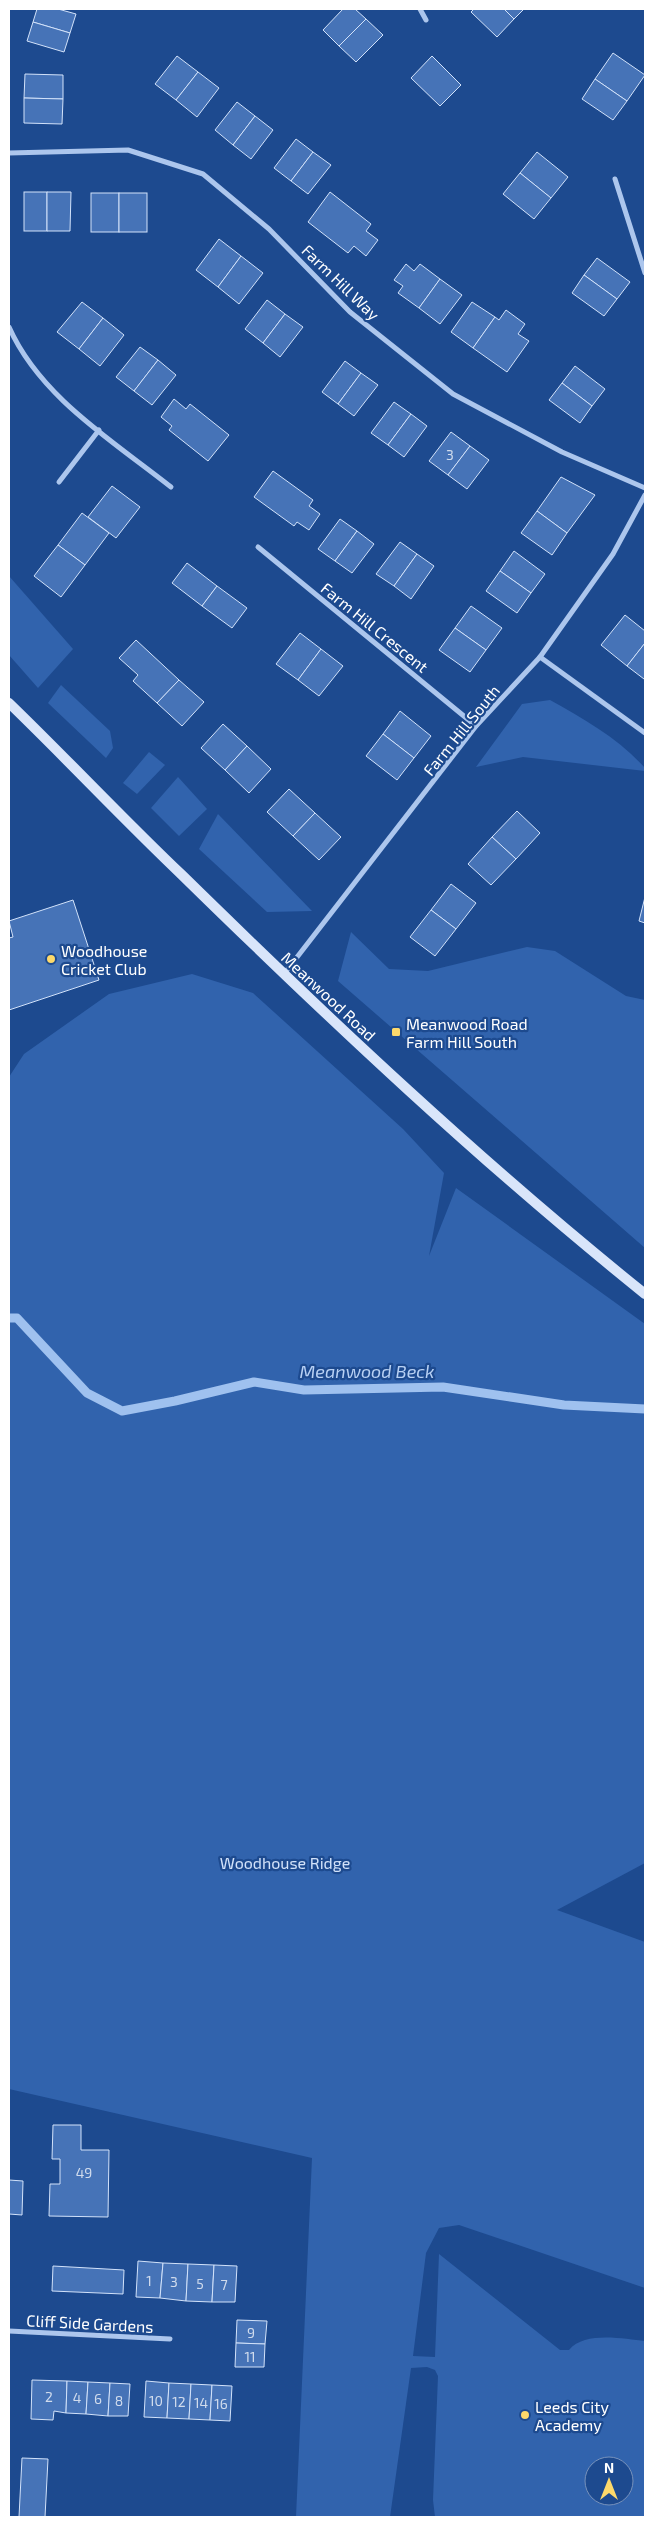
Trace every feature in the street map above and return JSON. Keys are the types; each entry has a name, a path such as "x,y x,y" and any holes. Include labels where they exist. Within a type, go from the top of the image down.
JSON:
{"street":[{"path":"420,9 426,20"},
{"name":"Farm Hill Way","path":"9,153 128,150 202,174 269,229 350,312 453,394 562,452 645,488"},
{"path":"616,179 645,273"},
{"path":"9,327 18,348 59,398 171,487"},
{"path":"59,482 99,430"},
{"name":"Farm Hill South","path":"284,974 476,726 540,657 613,554 645,495"},
{"name":"Farm Hill Crescent","path":"258,547 476,726"},
{"path":"540,657 645,733"},
{"name":"Meanwood Road","path":"9,702 284,974 450,1128 578,1240 645,1294"},
{"name":"Cliff Side Gardens","path":"9,2331 170,2339"}],"green space":[{"path":"9,576 73,649 38,688 9,655"},
{"path":"61,685 110,731 113,748 106,758 48,703"},
{"path":"550,700 612,738 635,757 645,768 645,771 523,757 476,767 522,704"},
{"path":"149,752 165,765 137,794 123,783"},
{"path":"178,777 207,809 179,836 151,808"},
{"path":"218,814 312,911 267,912 199,849"},
{"path":"351,932 389,969 428,971 527,947 555,951 626,996 645,1000 645,1248 338,981"},
{"name":"Woodhouse Ridge","path":"192,974 253,993 403,1129 444,1173 429,1256 456,1188 645,1324 645,1863 557,1910 645,1942 645,2288 459,2225 439,2228 426,2253 413,2356 435,2357 439,2254 560,2350 569,2350 576,2344 594,2338 645,2341 645,2517 435,2517 433,2500 438,2376 435,2370 427,2367 411,2368 390,2517 296,2517 312,2158 9,2089 9,1077 24,1054 109,994"}],"building":[{"path":"37,9 58,9 76,14 70,33 33,22"},
{"path":"343,9 355,9 366,19 339,46 323,30"},
{"path":"474,9 504,9 514,19 497,37 471,12"},
{"path":"504,9 524,9 514,19"},
{"path":"366,19 383,35 356,62 339,46"},
{"path":"33,22 70,33 64,52 27,41"},
{"path":"613,53 645,75 627,101 595,79"},
{"path":"177,56 198,72 176,100 155,84"},
{"path":"432,56 461,85 440,106 411,78"},
{"path":"198,72 219,88 197,117 176,100"},
{"path":"25,74 63,75 63,99 24,98"},
{"path":"595,79 627,101 613,120 582,99"},
{"path":"24,98 63,99 62,124 24,123"},
{"path":"237,102 255,116 233,145 215,130"},
{"path":"255,116 273,130 251,159 233,145"},
{"path":"296,139 313,152 291,181 274,168"},
{"path":"313,152 331,165 308,194 291,181"},
{"path":"537,152 568,177 551,198 520,173"},
{"path":"520,173 551,198 534,219 503,194"},
{"path":"24,192 47,192 47,231 24,231"},
{"path":"47,192 71,192 70,231 47,231"},
{"path":"330,192 371,224 366,231 378,240 366,256 354,246 348,253 308,222"},
{"path":"91,193 119,193 119,232 91,232"},
{"path":"119,193 147,193 147,232 119,232"},
{"path":"219,239 241,256 218,287 196,270"},
{"path":"241,256 263,273 239,304 218,287"},
{"path":"597,258 630,282 617,299 584,275"},
{"path":"406,264 414,271 420,264 440,279 419,308 398,293 403,286 394,280"},
{"path":"584,275 617,299 604,316 572,293"},
{"path":"440,279 462,295 440,324 419,308"},
{"path":"267,300 285,314 263,343 245,329"},
{"path":"82,302 103,318 79,349 57,332"},
{"path":"472,302 495,317 473,348 451,332"},
{"path":"506,310 525,324 518,334 529,341 507,372 473,348 495,317 499,320"},
{"path":"285,314 303,327 280,357 263,343"},
{"path":"103,318 124,335 100,366 79,349"},
{"path":"140,347 158,360 134,391 116,377"},
{"path":"158,360 176,375 152,405 134,391"},
{"path":"345,361 361,373 338,404 322,392"},
{"path":"575,366 605,389 592,406 562,383"},
{"path":"361,373 378,385 354,416 338,404"},
{"path":"562,383 592,406 580,423 549,400"},
{"path":"174,399 186,409 190,404 229,435 208,461 169,430 172,426 161,417"},
{"path":"394,402 411,414 388,445 371,433"},
{"path":"411,414 427,426 404,457 388,445"},
{"path":"451,432 470,446 448,475 429,461"},
{"path":"470,446 489,460 467,489 448,475"},
{"path":"273,471 313,500 309,506 320,514 309,530 297,522 294,526 254,497"},
{"path":"561,477 595,495 567,533 537,511"},
{"path":"112,486 140,507 116,538 88,517"},
{"path":"537,511 567,533 552,555 521,533"},
{"path":"82,513 109,533 85,565 58,545"},
{"path":"340,519 357,531 335,561 318,549"},
{"path":"357,531 374,544 352,573 335,561"},
{"path":"400,542 417,554 394,586 376,574"},
{"path":"58,545 85,565 61,597 34,576"},
{"path":"514,551 545,574 531,593 500,571"},
{"path":"417,554 434,566 411,599 394,586"},
{"path":"187,563 217,586 202,606 172,583"},
{"path":"500,571 531,593 517,613 486,591"},
{"path":"217,586 247,608 232,628 202,606"},
{"path":"471,606 502,628 486,650 455,628"},
{"path":"625,615 645,631 645,643 627,666 601,645"},
{"path":"455,628 486,650 470,672 439,650"},
{"path":"300,633 321,649 298,680 276,664"},
{"path":"136,640 179,680 157,703 133,681 138,675 119,658"},
{"path":"645,643 645,677 644,679 627,666"},
{"path":"321,649 343,666 319,696 298,680"},
{"path":"179,680 204,702 182,726 157,703"},
{"path":"400,711 431,736 414,758 383,734"},
{"path":"223,724 247,746 225,770 201,748"},
{"path":"383,734 414,758 397,780 366,756"},
{"path":"247,746 271,769 249,793 225,770"},
{"path":"289,789 315,813 293,836 267,812"},
{"path":"517,811 540,833 516,859 492,837"},
{"path":"315,813 341,837 319,860 293,836"},
{"path":"492,837 516,859 491,885 468,864"},
{"path":"451,884 476,903 456,929 431,910"},
{"path":"645,897 645,923 639,921"},
{"name":"Woodhouse Cricket Club","path":"73,900 99,980 9,1010 9,938 13,937 9,921"},
{"path":"431,910 456,929 435,956 410,937"},
{"path":"53,2125 81,2125 81,2150 109,2150 108,2217 49,2216 50,2184 60,2184 60,2159 52,2159"},
{"path":"9,2180 23,2181 22,2215 9,2214"},
{"path":"138,2261 163,2263 160,2298 136,2297"},
{"path":"163,2263 188,2264 186,2301 160,2298"},
{"path":"188,2264 214,2265 212,2302 186,2301"},
{"path":"214,2265 237,2266 235,2302 212,2302"},
{"path":"53,2266 124,2270 123,2294 52,2291"},
{"path":"237,2320 267,2321 265,2344 236,2343"},
{"path":"236,2343 265,2344 264,2367 235,2367"},
{"path":"32,2380 67,2381 66,2413 54,2411 53,2420 31,2419"},
{"path":"67,2381 88,2382 86,2414 66,2413"},
{"path":"146,2381 169,2383 167,2418 144,2417"},
{"path":"88,2382 110,2383 108,2416 86,2414"},
{"path":"110,2383 130,2384 128,2416 108,2416"},
{"path":"169,2383 191,2384 189,2419 167,2418"},
{"path":"191,2384 212,2385 210,2420 189,2419"},
{"path":"212,2385 232,2386 230,2421 210,2420"},
{"path":"22,2458 48,2459 45,2517 19,2517"}],"waterway":[{"name":"Meanwood Beck","path":"9,1318 17,1318 87,1393 122,1411 175,1401 254,1382 304,1390 443,1387 564,1405 645,1409"}],"place":[{"name":"Woodhouse Cricket Club","path":"51,959"},
{"name":"Meanwood Road Farm Hill South","path":"396,1032"},
{"name":"Leeds City Academy","path":"525,2415"}]}
